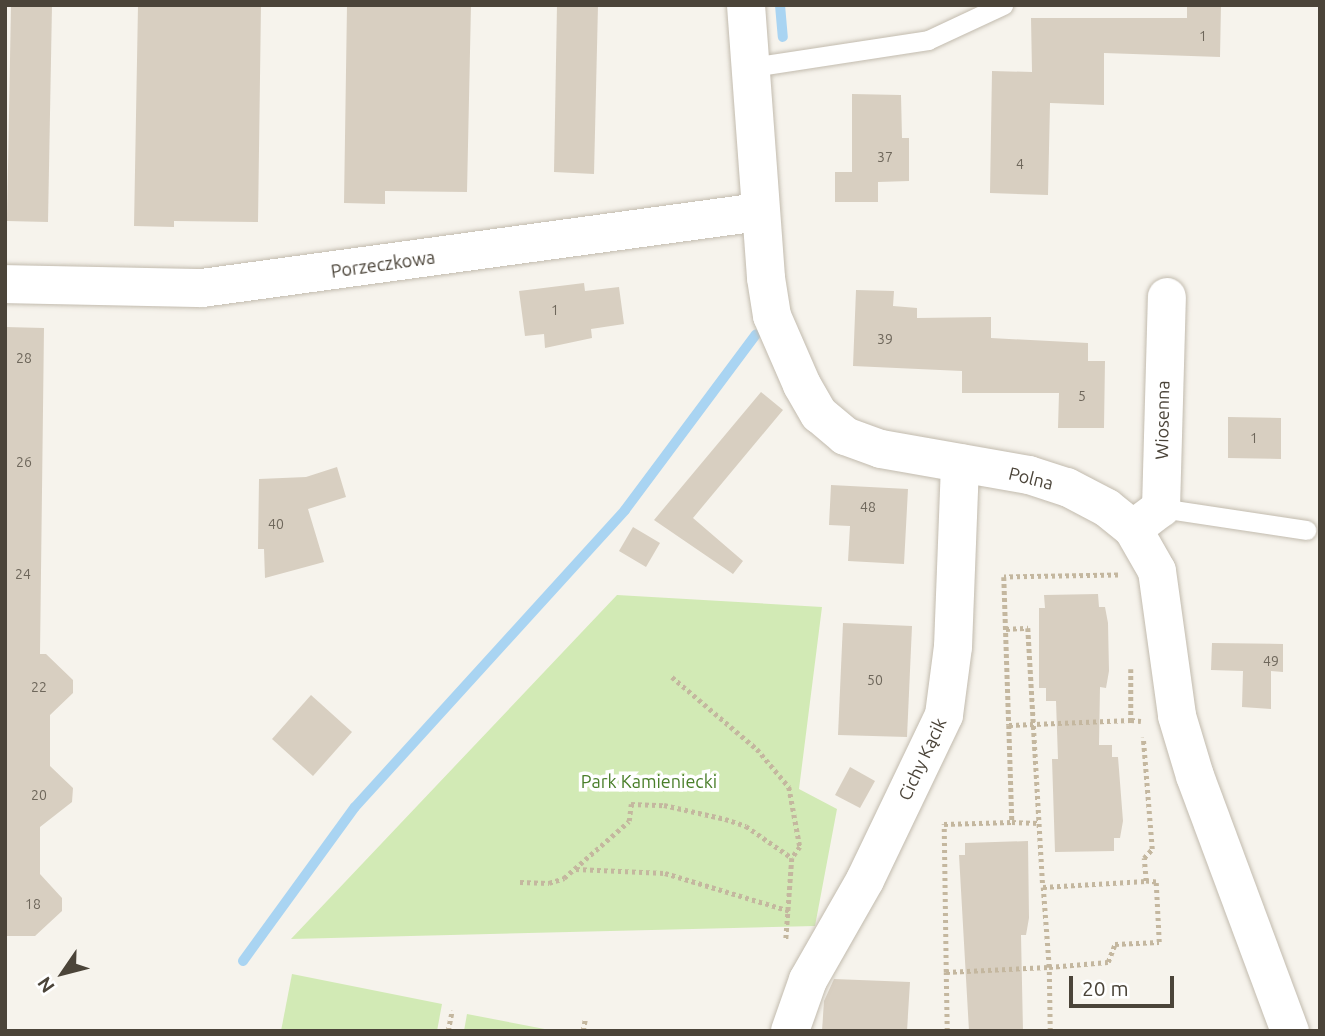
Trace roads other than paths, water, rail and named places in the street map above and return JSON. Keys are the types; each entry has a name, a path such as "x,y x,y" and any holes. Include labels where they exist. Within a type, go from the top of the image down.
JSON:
{"street":[{"name":"Polna","path":"746,5 752,67 759,212 772,316 802,385 819,414 845,436 881,449 1028,475 1147,518 1177,716 1195,776 1290,1031"},
{"name":"Porzeczkowa","path":"5,284 202,288 759,212"},
{"name":"Wiosenna","path":"1147,518 1167,297"},
{"name":"Cichy Kącik","path":"790,1031 808,980 865,880 944,715 953,647 960,463"}],"lane":[{"path":"752,67 928,40 1003,5"},
{"path":"1147,518 1306,530"}],"waterway":[{"path":"780,5 783,37"},
{"path":"243,961 355,807 625,510 756,334"}],"park label":[{"name":"Park Kamieniecki","path":"649,781"}]}
